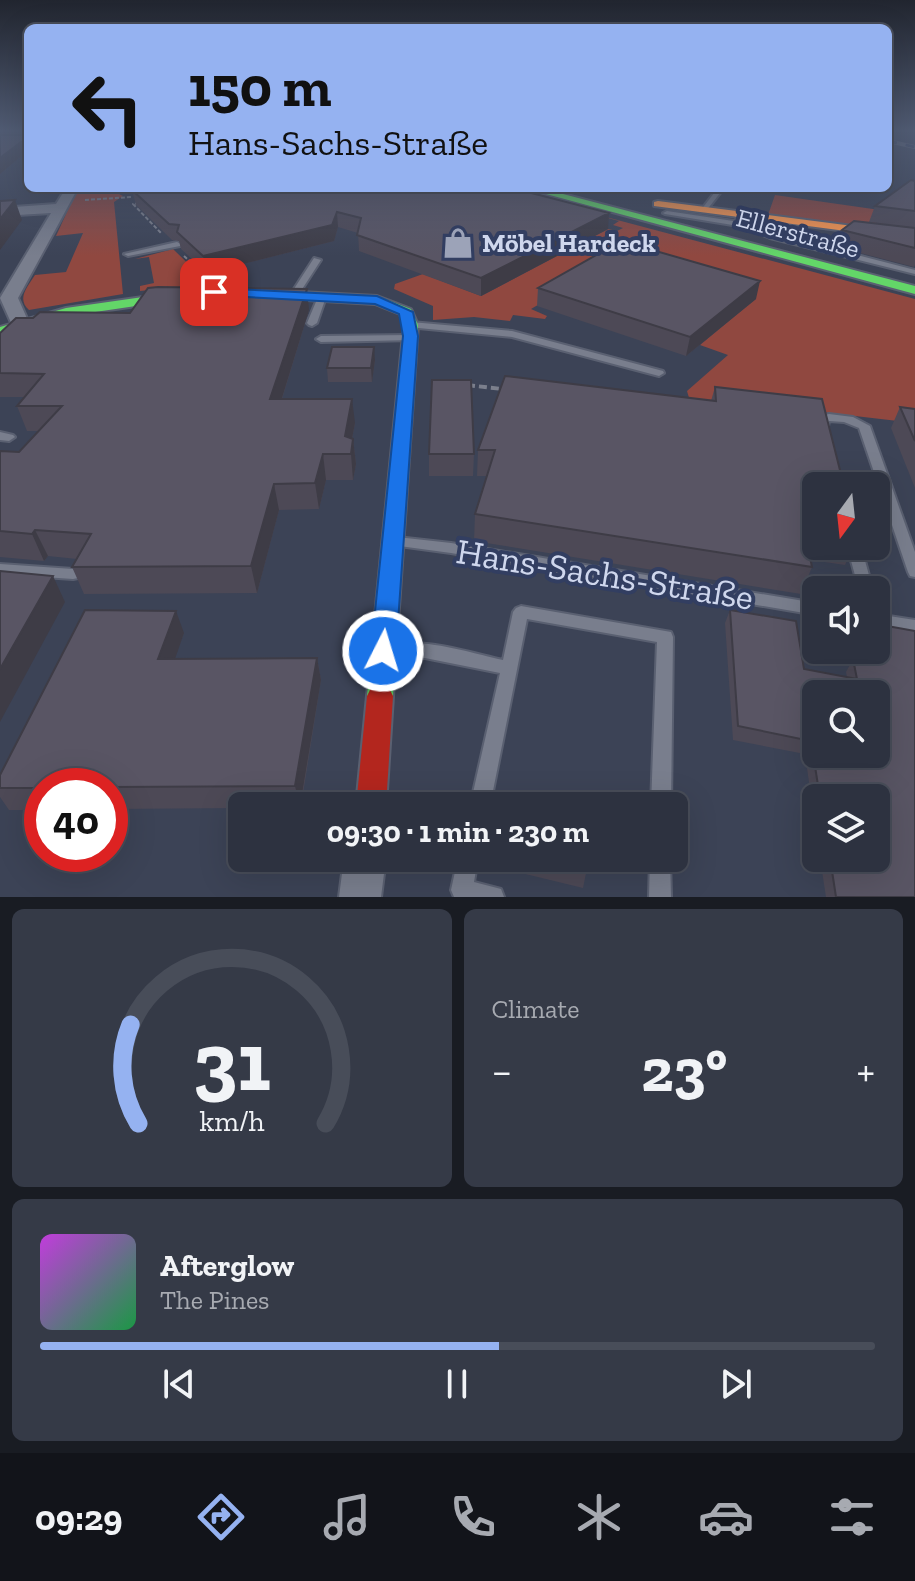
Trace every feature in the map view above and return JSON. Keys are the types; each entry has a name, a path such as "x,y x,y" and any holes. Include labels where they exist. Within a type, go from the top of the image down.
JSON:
{"street":[{"name":"Ellerstraße","path":"544,192 915,290"},
{"name":"Ellerstraße","path":"609,192 743,220 915,237"},
{"path":"0,212 68,199"},
{"path":"20,323 9,298 68,199"},
{"path":"0,332 20,323 208,289"},
{"path":"246,293 377,300 406,312 411,332 372,792"},
{"path":"360,897 363,872"}],"lane":[{"path":"704,210 718,192"},
{"path":"667,213 743,220 773,236 915,272"},
{"path":"128,254 175,245"},
{"path":"294,295 317,260"},
{"path":"312,323 322,297"},
{"path":"321,339 411,332 512,334 659,373"},
{"path":"827,442 823,419 833,416 851,419 864,426 915,572"},
{"name":"Hans-Sachs-Straße","path":"394,542 451,548 802,607"},
{"path":"0,569 73,574"},
{"path":"483,792 521,612 665,637 661,792"},
{"path":"890,622 915,626"},
{"path":"383,651 425,651 509,668"},
{"path":"465,872 462,890 493,897"},
{"path":"660,872 660,897"}],"path":[{"path":"68,199 131,197"},
{"path":"147,202 133,204 175,245 208,289"},
{"path":"461,384 508,390"}],"shaded area":[{"path":"76,192 126,192 119,194 123,196 114,202 123,294 29,310 23,297 35,275 66,272 83,233 56,236"},
{"path":"512,192 915,299 915,423 812,411 692,408 687,391 728,355 700,345 755,299 584,278 531,309 547,316 545,319 513,315 510,321 474,317 433,320 433,306 394,289 395,284 423,274 481,296 608,229 617,231 623,228 613,225 619,221"},
{"path":"775,195 915,215 915,234 768,215"},
{"path":"173,249 209,284 140,291 140,286 154,283 149,257 135,259"}],"building":[{"path":"911,180 915,181 915,211 875,206"},
{"name":"Möbel Hardeck","path":"134,192 528,192 609,213 481,278 357,235 361,218 337,212 332,225 203,256 177,232 179,225 169,224"},
{"path":"15,200 0,219 0,201"},
{"path":"854,221 915,228 915,248 842,230"},
{"path":"621,241 760,281 690,337 538,288"},
{"path":"148,288 307,289 270,399 352,399 345,436 353,439 351,454 323,454 315,483 274,484 251,566 72,567 91,534 0,531 0,451 19,452 62,406 17,406 44,374 0,373 0,333 16,318 33,318 40,312 130,313"},
{"path":"332,347 374,347 371,368 327,368"},
{"path":"505,376 716,401 715,387 822,399 840,472 802,472 802,560 811,560 812,567 475,514 495,450 478,450"},
{"path":"432,380 471,380 474,454 429,454"},
{"path":"900,407 915,409 915,441"},
{"path":"0,571 53,576 0,669"},
{"path":"85,610 176,611 158,659 317,658 295,786 128,787 128,768 24,768 24,788 0,788 0,775"},
{"path":"730,610 796,621 804,669 857,679 854,664 890,664 890,627 915,631 915,897 836,897 832,872 890,872 890,784 818,784 815,768 890,768 890,680 802,680 802,739 738,726"}],"traffic: fast":[{"path":"544,192 915,290"},
{"path":"261,294 377,300 406,312 411,325 380,696"},
{"path":"0,332 66,312 185,295"}],"traffic: slow":[{"path":"658,204 915,237"}],"traffic: jam":[{"path":"372,792 380,696"}],"place":[{"name":"Möbel Hardeck","path":"458,243"}],"route":[{"path":"214,292 377,300 406,312 411,336 383,651"}]}
